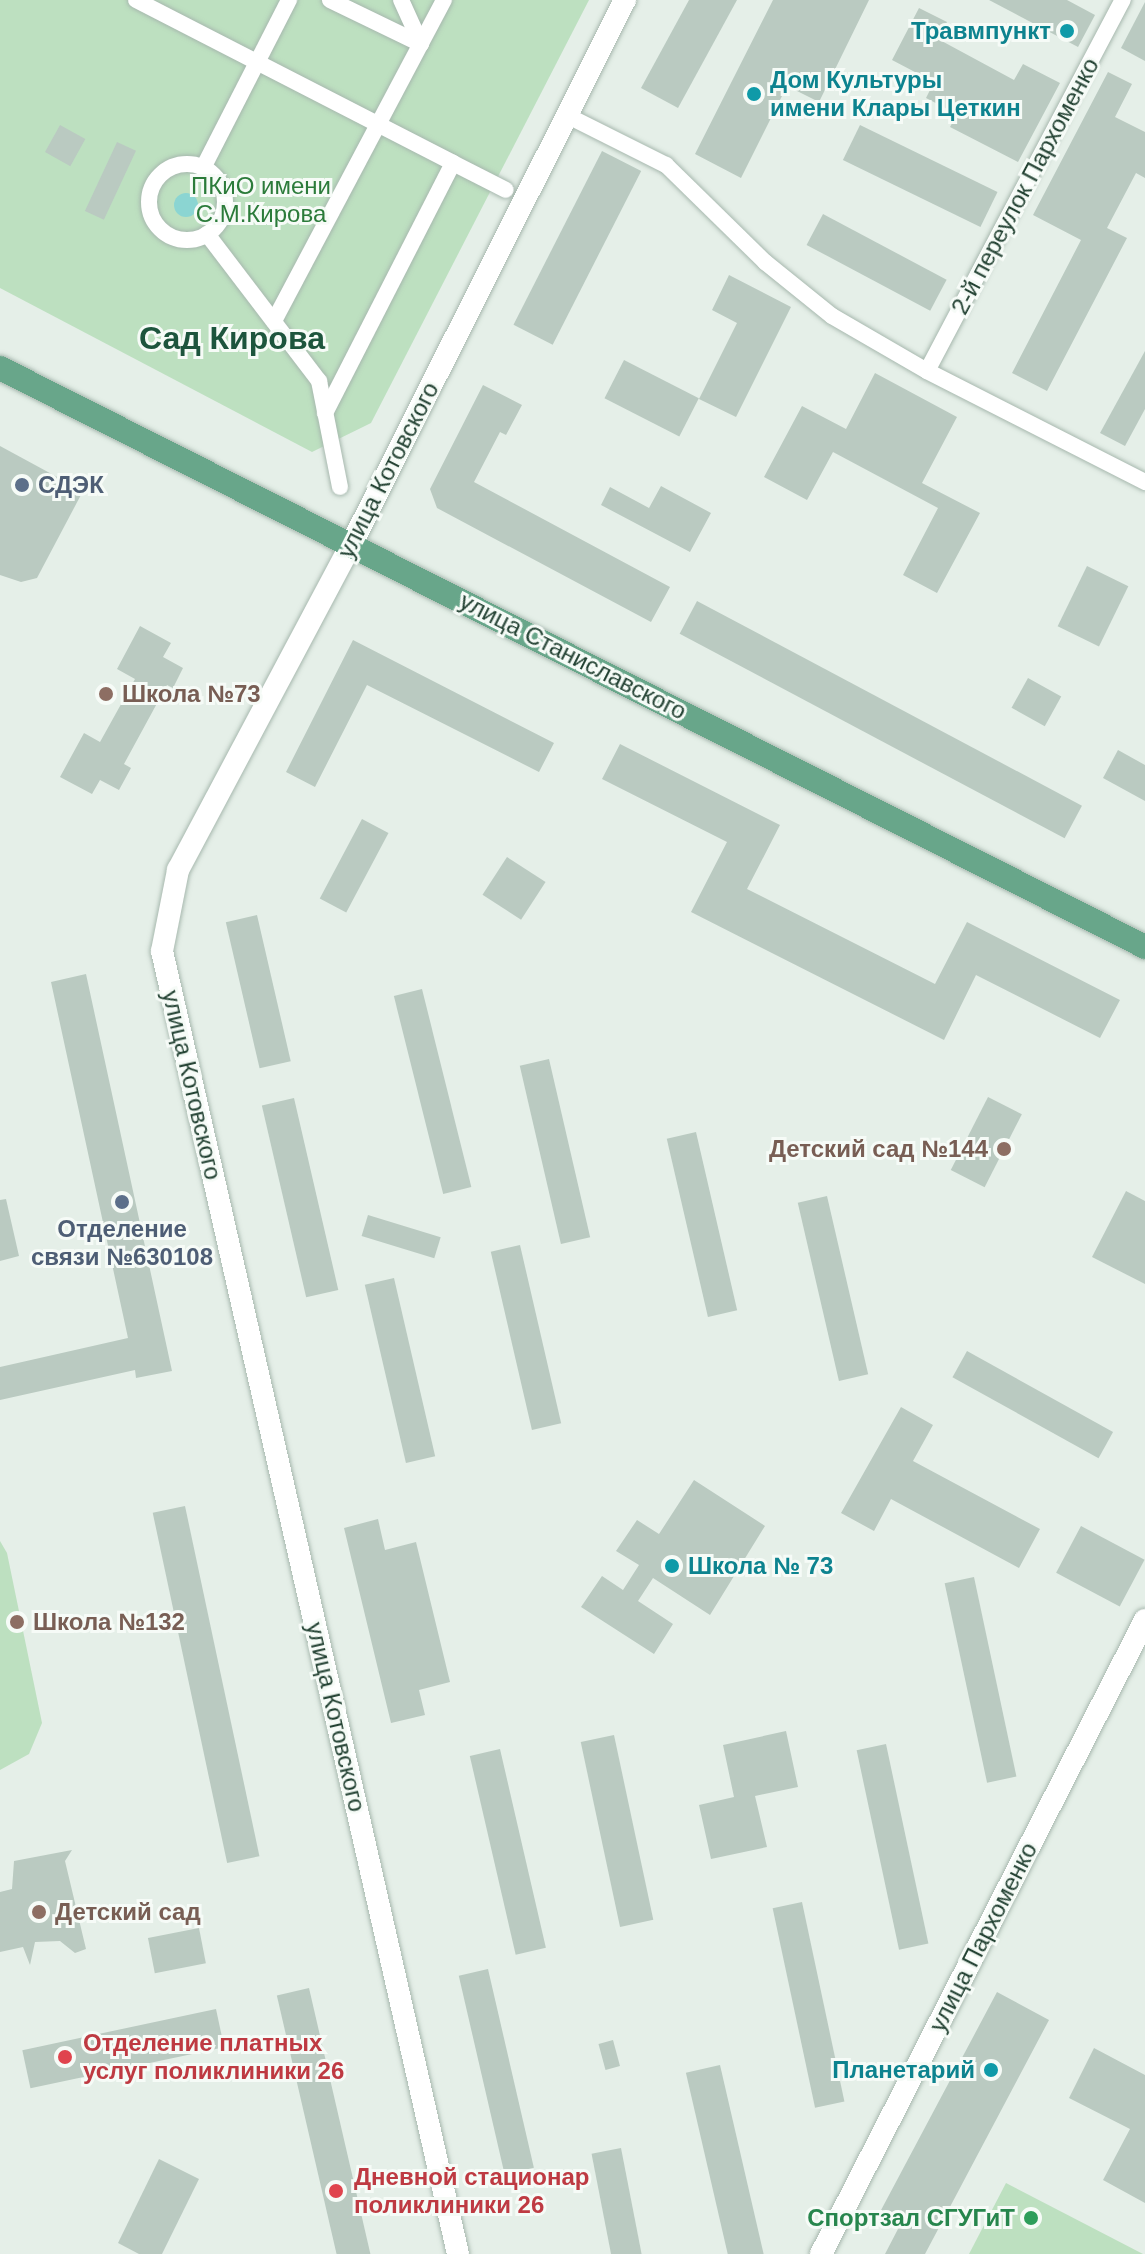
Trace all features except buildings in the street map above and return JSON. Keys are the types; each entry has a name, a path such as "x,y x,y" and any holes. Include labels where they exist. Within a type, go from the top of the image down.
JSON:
{"main road":[{"name":"улица Станиславского","path":"0,368 1145,947"}],"street":[{"path":"136,0 506,190"},
{"path":"203,168 289,0"},
{"path":"330,0 421,44"},
{"path":"401,0 421,44"},
{"path":"274,321 444,0"},
{"name":"улица Котовского","path":"458,2254 162,951 178,870 351,545 625,0"},
{"name":"2-й переулок Пархоменко","path":"927,371 1123,0"},
{"path":"566,115 666,165 765,262 821,307 927,371 1145,482"},
{"path":"325,413 453,163"},
{"path":"203,168 224,196 220,219 207,234 190,240 165,233 150,212 152,186 168,169 203,168"},
{"path":"207,234 319,381 340,487"},
{"name":"улица Пархоменко","path":"821,2254 1145,1620"}],"green space":[{"name":"ПКиО имени С.М.Кирова","path":"0,0 589,0 371,423 312,452 0,288"},
{"path":"0,1541 7,1553 42,1723 29,1754 0,1770"},
{"name":"Спортзал СГУГиТ","path":"1006,2183 1143,2254 969,2254"}],"water":[{"path":"186,193 197,200 198,205 191,216 186,217 175,210 174,205 181,194"}],"place":[{"name":"Травмпункт","path":"1067,31"},
{"name":"Дом Культуры имени Клары Цеткин","path":"754,94"},
{"name":"СДЭК","path":"22,485"},
{"name":"Школа №73","path":"106,694"},
{"name":"Детский сад №144","path":"1004,1149"},
{"name":"Отделение связи №630108","path":"122,1202"},
{"name":"Школа № 73","path":"672,1566"},
{"name":"Школа №132","path":"17,1622"},
{"name":"Детский сад","path":"39,1912"},
{"name":"Отделение платных услуг поликлиники 26","path":"65,2057"},
{"name":"Планетарий","path":"991,2070"},
{"name":"Дневной стационар поликлиники 26","path":"336,2191"},
{"name":"Спортзал СГУГиТ","path":"1031,2218"}],"district":[{"name":"Сад Кирова","path":"232,338"}]}
